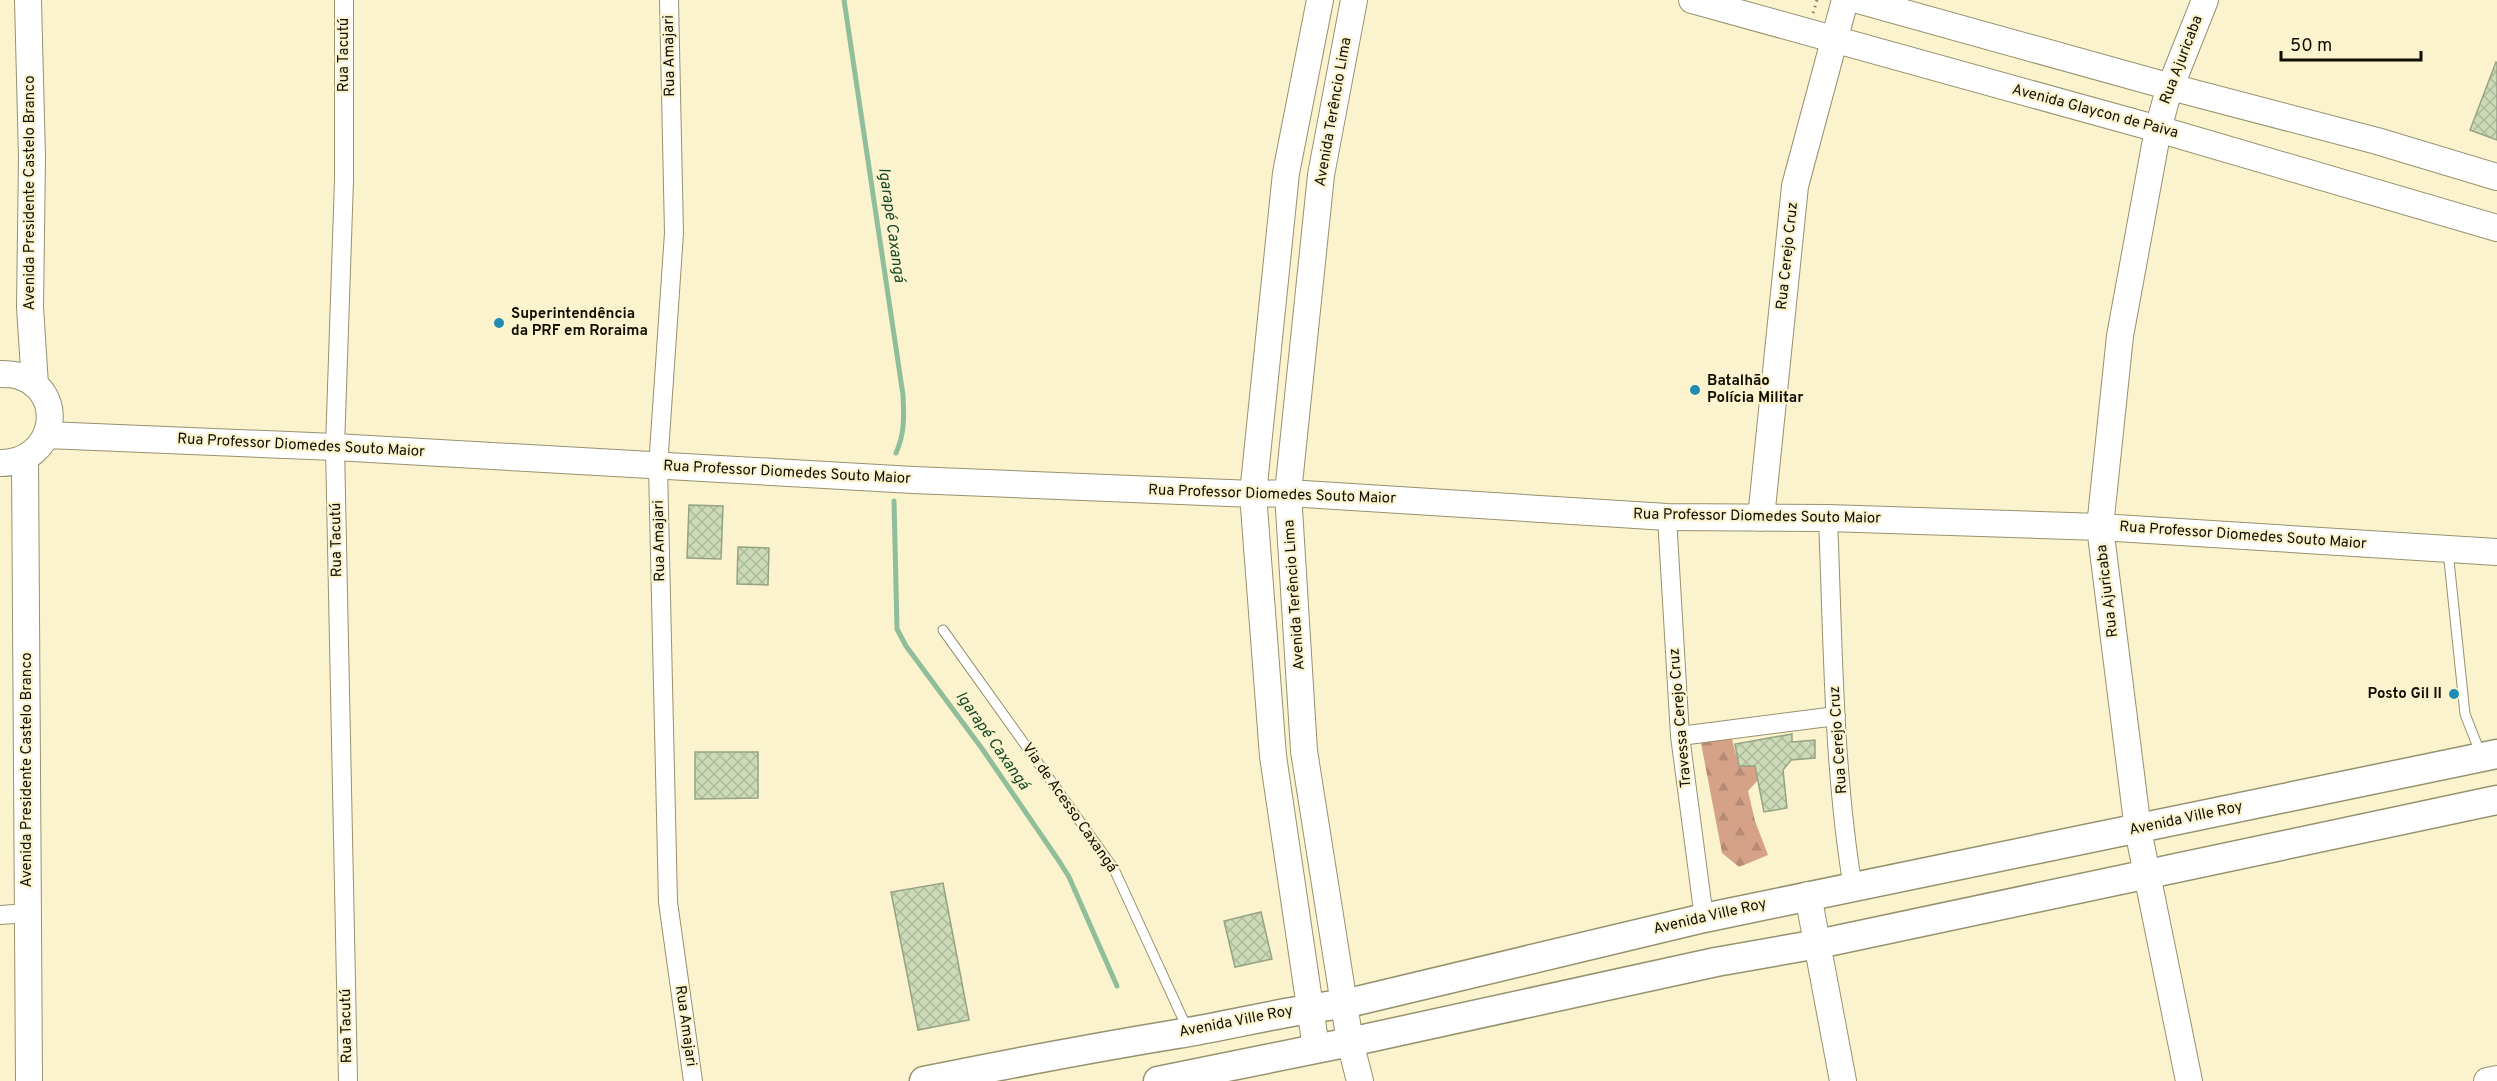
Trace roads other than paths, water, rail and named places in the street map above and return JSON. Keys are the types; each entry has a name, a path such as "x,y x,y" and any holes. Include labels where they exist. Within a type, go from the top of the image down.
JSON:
{"main road":[{"name":"Avenida Presidente Castelo Branco","path":"28,0 32,158 30,307 35,385"},
{"path":"1316,1048 1273,756 1253,494 1287,173 1299,97 1320,0"},
{"name":"Avenida Terêncio Lima","path":"1354,0 1321,175 1288,493 1304,751 1350,1042 1360,1081"},
{"name":"Avenida Glaycon de Paiva","path":"1692,0 2158,129 2497,228"},
{"name":"Rua Cerejo Cruz","path":"1761,518 1795,186 1845,0"},
{"path":"1858,0 2171,87 2378,141 2497,177"},
{"name":"Rua Ajuricaba","path":"2189,1081 2138,830 2100,526 2120,336 2158,129 2171,87 2205,0"},
{"path":"1299,97 1333,105"},
{"path":"0,374 19,376 35,385 46,400 50,417 47,435 38,449 25,459 12,463 0,463"},
{"name":"Rua Professor Diomedes Souto Maior","path":"47,435 335,447 913,480 1253,494 1288,493 1667,517 1828,518 2100,526 2497,552"},
{"name":"Avenida Presidente Castelo Branco","path":"25,459 30,1081"},
{"name":"Avenida Ville Roy","path":"924,1081 1119,1042 1184,1033 1309,1008 1344,1004 1808,895 1853,888 2138,830 2490,756"},
{"path":"1158,1081 1350,1042 1716,962 1818,944 2497,800"},
{"path":"1808,895 1843,1081"},
{"path":"2487,1081 2497,1079"}],"street":[{"name":"Rua Tacutú","path":"344,0 344,180 335,447 348,1081"},
{"name":"Rua Amajari","path":"669,0 674,233 658,466 668,902 693,1081"},
{"name":"Travessa Cerejo Cruz","path":"1667,517 1680,736 1704,918"},
{"name":"Rua Cerejo Cruz","path":"1828,518 1836,716 1848,856 1853,888"},
{"path":"1680,736 1836,716"},
{"path":"0,915 28,913"}],"lane":[{"path":"2447,549 2465,714 2490,756"},
{"name":"Via de Acesso Caxangá","path":"943,630 1114,869 1184,1033"}],"waterway":[{"name":"Igarapé Caxangá","path":"844,0 903,395 904,417 896,453"},
{"name":"Igarapé Caxangá","path":"894,501 897,629 906,646 983,750 1069,877 1117,986"}],"place":[{"name":"Superintendência da PRF em Roraima","path":"499,323"},
{"name":"Batalhão Polícia Militar","path":"1695,390"},
{"name":"Posto Gil II","path":"2454,694"}]}
